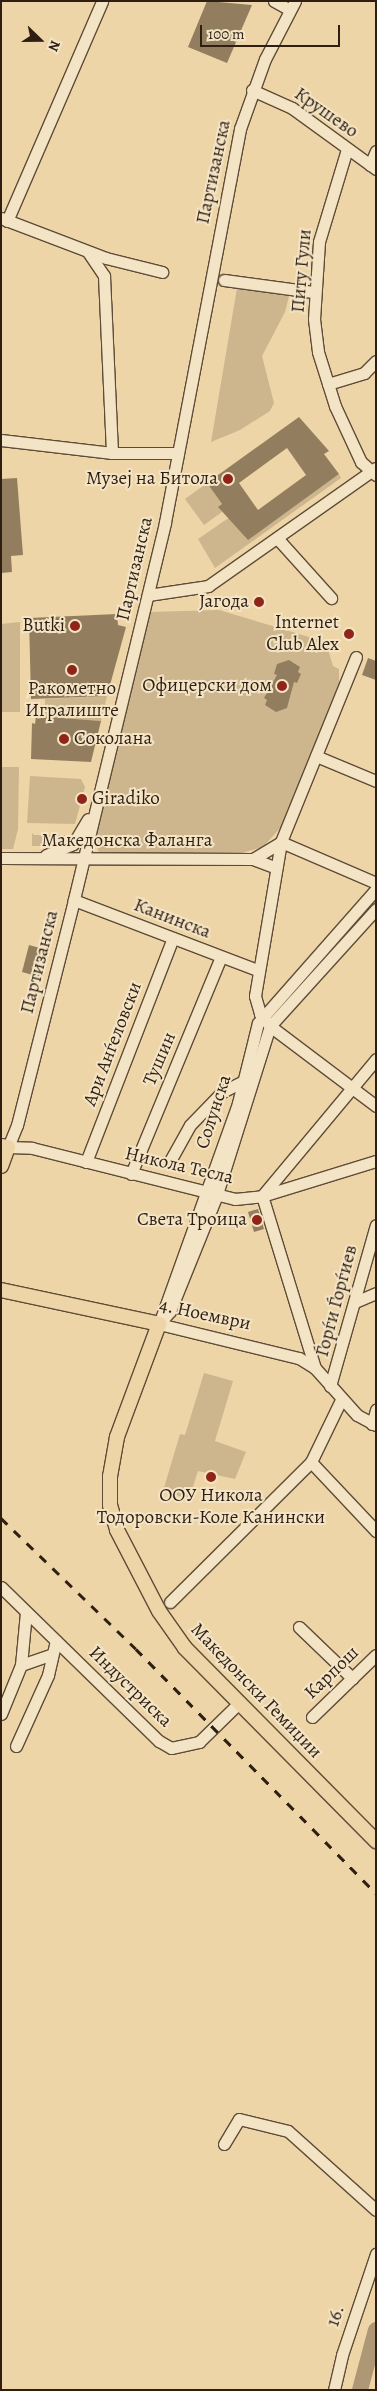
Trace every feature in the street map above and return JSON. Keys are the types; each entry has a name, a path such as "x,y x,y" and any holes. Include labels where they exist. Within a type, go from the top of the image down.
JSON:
{"main road":[{"path":"1,1166 5,1146"},
{"name":"4. Ноември","path":"1,1290 159,1324"},
{"name":"Македонски Гемиџии","path":"159,1324 117,1437 110,1476 110,1505 130,1560 159,1611 185,1648 376,1842"}],"street":[{"path":"102,1 4,219 88,252 162,272"},
{"path":"274,1 292,6"},
{"name":"Партизанска","path":"5,1146 17,1125 148,595 178,453 229,177 252,90 292,6"},
{"name":"Крушево","path":"252,90 292,108 373,167"},
{"name":"Питу Гули","path":"347,149 323,224 314,292 318,352 328,384 353,447 374,472"},
{"path":"373,167 376,151"},
{"path":"88,252 104,276 112,454"},
{"path":"224,280 314,292"},
{"path":"328,384 364,373 376,361"},
{"path":"1,440 112,454 178,453"},
{"path":"148,595 208,586 374,472"},
{"path":"277,538 331,598"},
{"path":"356,657 281,842 257,970 255,1002 262,1017 270,1026 376,1106"},
{"path":"316,756 376,781"},
{"path":"32,858 73,844 99,794"},
{"path":"253,859 281,842"},
{"path":"281,842 376,883"},
{"name":"Македонска Фаланга","path":"1,858 83,860 253,859 276,868"},
{"name":"Солунска","path":"210,1195 262,1017 376,889"},
{"name":"Канинска","path":"74,900 257,970"},
{"name":"Солунска","path":"159,1324 210,1195 270,1026 376,909"},
{"name":"Ари Анѓеловски","path":"86,1162 173,938"},
{"name":"Тушин","path":"131,1174 221,957"},
{"path":"315,1368 262,1196 376,1059"},
{"path":"170,1162 190,1125 222,1092 244,1081"},
{"name":"Никола Тесла","path":"5,1146 32,1148 210,1195 262,1196 376,1161"},
{"name":"Ѓорѓи Ѓорѓиев","path":"330,1386 376,1225"},
{"path":"355,1302 376,1293"},
{"name":"4. Ноември","path":"159,1324 289,1354 315,1368 341,1400 374,1424"},
{"path":"170,1602 311,1462 341,1400"},
{"path":"374,1424 376,1410"},
{"path":"311,1462 376,1531"},
{"name":"Индустриска","path":"1,1588 159,1741 171,1748 199,1742 239,1703"},
{"path":"1,1714 21,1665 26,1612"},
{"path":"299,1627 352,1678"},
{"path":"16,1746 48,1675 50,1655 56,1641"},
{"path":"21,1665 50,1655"},
{"name":"Карпош","path":"312,1717 376,1655"},
{"path":"224,2144 239,2119 288,2131 376,2210"},
{"name":"16.","path":"334,2390 376,2254"}],"shaded area":[{"path":"237,288 289,296 285,312 262,356 274,403 270,411 240,430 211,442"},
{"path":"339,474 341,478 215,568 198,539 227,519 233,519 247,539"},
{"path":"207,483 222,504 219,507 222,512 204,525 185,499"},
{"path":"219,610 319,640 327,646 333,666 339,669 339,684 282,826 263,847 241,853 99,852 94,840 100,808 149,612"},
{"path":"20,622 20,712 1,712 1,624"},
{"path":"107,696 101,721 45,717 45,699"},
{"path":"1,767 19,767 18,829 13,849 1,849"},
{"path":"30,776 81,779 85,787 75,824 27,823"},
{"path":"32,833 34,835 71,835 55,846 32,846"},
{"path":"204,1373 233,1381 215,1441 246,1452 235,1479 198,1471 189,1499 163,1491 180,1434 185,1435"}],"building":[{"path":"207,1 252,5 227,63 188,47"},
{"name":"Музеј на Битола","path":"299,417 329,451 324,454 339,474 248,540 218,507 222,504 207,483","holes":["287,448 306,475 258,510 239,483"]},
{"path":"17,478 23,555 11,556 12,572 1,573 1,479"},
{"name":"Ракометно Игралиште","path":"117,614 118,625 126,627 107,696 31,699 29,618"},
{"path":"368,658 376,661 376,680 362,675"},
{"name":"Офицерски дом","path":"289,660 300,667 298,672 301,674 297,683 294,682 287,708 276,712 265,705 267,700 264,698 277,675 274,674 277,664"},
{"name":"Соколана","path":"36,716 101,721 91,762 31,759 32,723 35,724"},
{"path":"29,945 47,950 40,977 22,972"},
{"name":"Света Троица","path":"258,1209 264,1229 254,1232 248,1212"}],"waterway":[{"path":"360,2390 376,2330"}],"railway":[{"path":"1,1518 136,1649 376,1893"}],"place":[{"name":"Музеј на Битола","path":"228,479"},
{"name":"Јагода","path":"259,602"},
{"name":"Butki","path":"75,626"},
{"name":"Internet Club Alex","path":"349,634"},
{"name":"Ракометно Игралиште","path":"72,670"},
{"name":"Офицерски дом","path":"282,686"},
{"name":"Соколана","path":"64,739"},
{"name":"Giradiko","path":"82,799"},
{"name":"Света Троица","path":"257,1220"},
{"name":"ООУ Никола Тодоровски-Коле Канински","path":"211,1477"}]}
